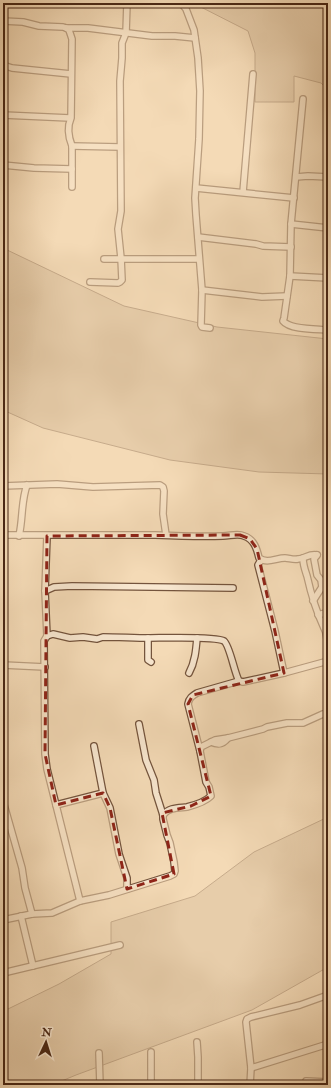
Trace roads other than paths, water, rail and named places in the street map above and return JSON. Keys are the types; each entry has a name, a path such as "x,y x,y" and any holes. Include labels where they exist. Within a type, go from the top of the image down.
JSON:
{"street":[{"path":"90,282 120,282 122,280 122,258 118,229 121,211 120,81 122,43 126,33 127,3"},
{"path":"181,3 186,9 190,18 195,38 200,91 196,215 202,290 201,325 202,327 210,328"},
{"path":"3,21 23,22 39,26 88,28 152,36 195,38"},
{"path":"66,28 69,30 72,39 70,118 68,124 72,146 72,187"},
{"path":"3,65 12,68 71,74"},
{"path":"243,192 253,74"},
{"path":"303,99 291,224 290,276 283,320 286,324 311,329 328,330"},
{"path":"3,115 70,118"},
{"path":"72,146 120,147"},
{"path":"3,165 49,169 72,169"},
{"path":"296,177 328,177"},
{"path":"196,188 294,198"},
{"path":"291,224 328,228"},
{"path":"198,237 263,246 291,247"},
{"path":"104,259 199,259"},
{"path":"290,276 328,278"},
{"path":"202,290 262,297 286,296"},
{"path":"3,486 57,484 92,487 160,485 163,487 164,491 163,514 166,535"},
{"path":"19,536 27,485"},
{"path":"3,535 243,535 254,543 261,560 258,566 284,673"},
{"path":"47,536 45,591 47,636 44,641 45,754 47,768 80,901"},
{"path":"261,560 266,561 285,558 302,558 317,554 314,559 317,575 322,583 320,590 313,601"},
{"path":"302,558 313,601 326,632 326,640 328,643"},
{"path":"45,591 54,587 72,586 233,588"},
{"path":"318,615 328,612"},
{"path":"47,636 53,634 70,638 197,638 220,640 224,642 231,655 239,681"},
{"path":"148,638 148,660 151,662"},
{"path":"189,673 193,666 196,653 197,638"},
{"path":"163,815 170,809 191,806 211,796 206,782 188,704 192,695 239,681 243,682 284,673 328,661"},
{"path":"3,665 45,667"},
{"path":"200,751 201,747 219,739 286,723 303,723 328,713"},
{"path":"3,920 32,914 52,913 80,901 128,890 174,874 174,862 170,843 156,793 154,780 146,760 139,724"},
{"path":"94,746 104,793 110,808 119,854 127,878 128,890"},
{"path":"56,805 104,793"},
{"path":"3,801 22,868 25,888 32,914"},
{"path":"21,916 33,966"},
{"path":"3,973 120,945"},
{"path":"250,1085 251,1068 246,1022 247,1019 300,1005 328,995"},
{"path":"198,1042 198,1085"},
{"path":"251,1068 328,1044"},
{"path":"151,1052 151,1085"},
{"path":"99,1053 100,1085"},
{"path":"306,1082 328,1082"}]}
